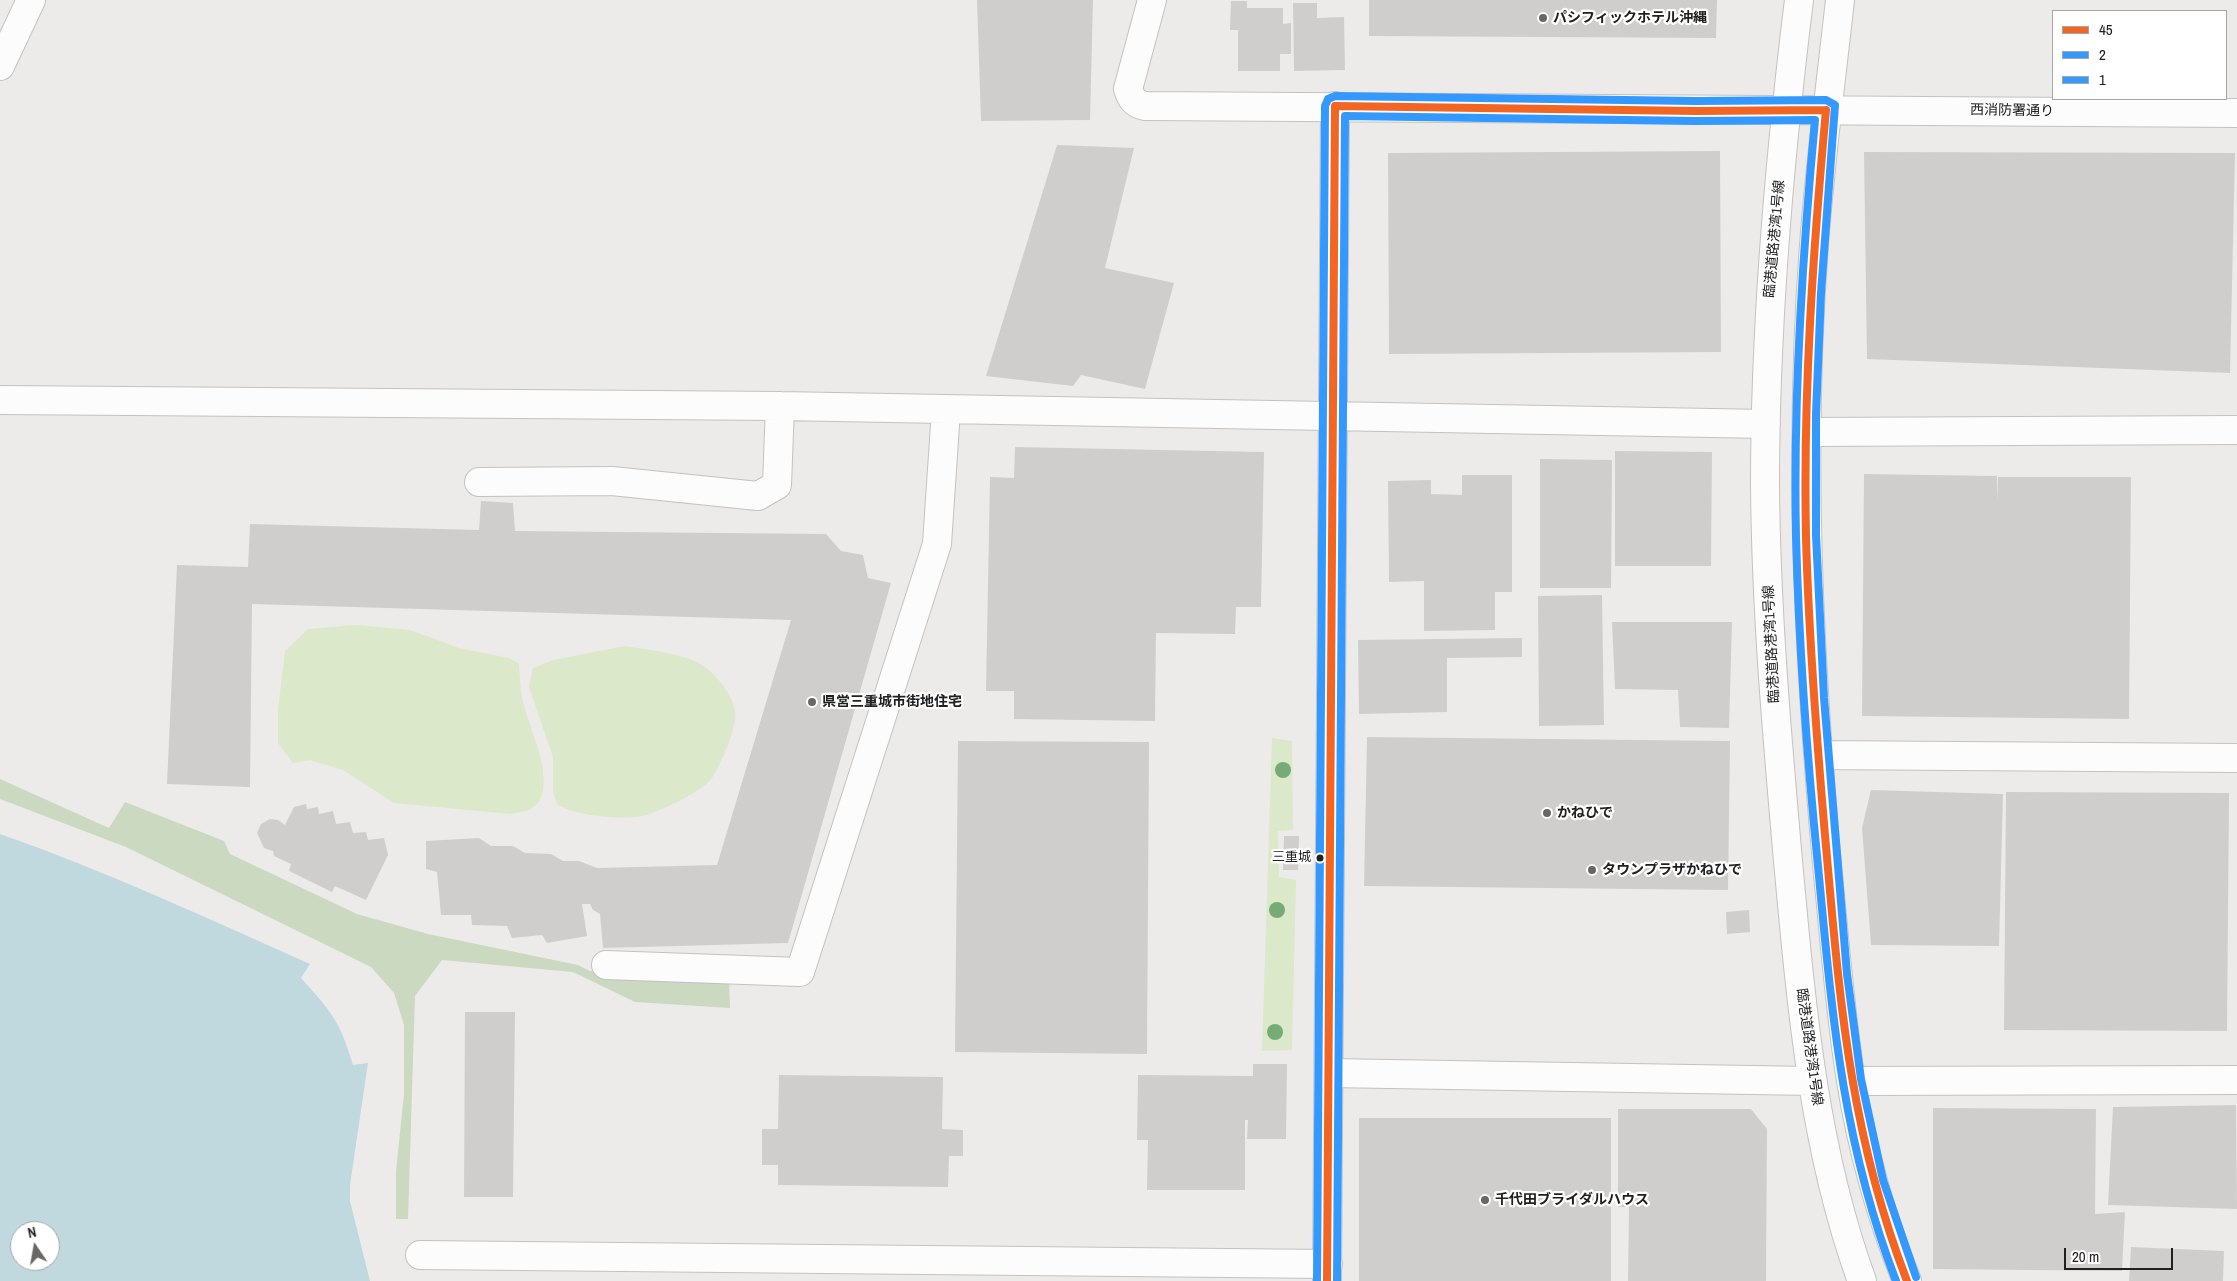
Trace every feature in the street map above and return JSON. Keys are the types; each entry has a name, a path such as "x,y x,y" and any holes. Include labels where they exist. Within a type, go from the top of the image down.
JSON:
{"street":[{"path":"0,66 31,0"},
{"name":"西消防署通り","path":"1152,0 1128,89 1131,98 1138,105 1145,106 2237,113"},
{"name":"臨港道路港湾1号線","path":"1799,0 1786,110 1772,265 1766,424 1767,552 1776,719 1794,919 1812,1081 1833,1187 1862,1281"},
{"path":"1840,0 1826,110 1814,246 1807,432 1808,595 1833,923 1851,1081 1872,1178 1894,1248 1907,1281"},
{"path":"420,1256 1328,1272 1335,106"},
{"path":"0,400 780,406 1766,424"},
{"path":"479,482 612,481 758,496 777,485 780,406"},
{"path":"606,965 800,972 937,544 946,410"},
{"path":"1807,432 2237,430"},
{"path":"1819,755 2237,758"},
{"path":"1329,1073 1812,1081"},
{"path":"1851,1081 2237,1080"}],"green space":[{"path":"356,625 410,630 459,648 509,658 519,664 522,698 542,763 544,776 540,800 534,807 510,814 394,803 343,770 310,760 293,763 278,743 278,709 285,651 308,629"},
{"path":"625,646 665,652 695,661 708,669 723,685 733,704 735,716 732,735 712,778 691,795 671,805 653,813 637,817 600,816 575,812 557,804 553,791 553,757 529,687 533,668 553,660"},
{"path":"1272,738 1292,741 1293,830 1278,831 1279,877 1296,880 1292,1050 1262,1051"},
{"path":"0,779 109,828 125,802 224,841 230,854 357,914 428,934 578,965 590,971 729,979 730,1008 635,1002 573,972 442,960 415,996 408,1219 396,1219 396,1171 404,1094 404,1025 394,993 371,967 126,847 0,799"}],"water":[{"path":"0,834 118,879 310,964 301,978 327,1008 339,1027 353,1065 368,1063 350,1185 350,1201 370,1281 0,1281"}],"building":[{"path":"977,0 1093,0 1090,120 981,121"},
{"name":"パシフィックホテル沖縄","path":"1369,0 1717,0 1716,38 1369,36"},
{"path":"1231,1 1247,1 1247,8 1283,8 1283,24 1291,23 1291,54 1280,54 1280,71 1238,71 1238,30 1230,30"},
{"path":"1293,3 1317,3 1317,18 1344,17 1345,70 1294,71"},
{"path":"1057,145 1134,148 1105,268 1174,283 1145,389 1081,375 1073,386 986,376"},
{"path":"1720,151 1721,352 1389,354 1388,153"},
{"path":"1864,152 2235,153 2230,373 1867,359"},
{"path":"1015,447 1264,452 1261,607 1236,607 1235,634 1156,633 1155,721 1014,719 1014,691 986,691 990,477 1014,478"},
{"path":"1615,451 1712,452 1711,566 1615,566"},
{"path":"1540,459 1612,460 1611,588 1540,588"},
{"path":"1864,474 1997,476 1997,501 1998,477 2131,477 2129,719 1862,716"},
{"path":"1462,475 1512,475 1512,592 1495,592 1495,630 1424,631 1424,581 1389,582 1388,481 1431,480 1431,494 1462,495"},
{"name":"県営三重城市街地住宅","path":"481,501 513,503 515,531 826,534 841,551 863,555 868,578 891,583 788,943 603,948 600,914 593,910 590,904 582,904 587,936 547,943 542,935 512,938 507,926 472,925 471,915 441,915 437,872 426,869 426,841 479,838 491,846 513,846 525,853 551,854 563,861 579,861 597,868 717,865 791,620 252,604 250,787 167,784 177,565 248,567 250,524 479,530"},
{"path":"1602,595 1604,725 1539,726 1538,596"},
{"path":"1612,622 1732,622 1729,728 1680,727 1678,690 1615,689"},
{"path":"1522,638 1522,657 1447,658 1447,712 1359,714 1358,640"},
{"name":"かねひで","path":"1367,737 1730,741 1728,890 1364,886"},
{"path":"958,741 1149,742 1147,1054 955,1052"},
{"path":"1871,790 2003,794 1999,946 1871,945 1862,828"},
{"path":"2006,792 2229,793 2227,1031 2004,1030"},
{"path":"306,804 307,809 318,807 319,814 333,811 336,824 350,822 353,833 366,832 368,840 384,838 388,855 366,900 335,886 332,892 289,871 291,864 274,856 273,851 264,848 257,833 261,824 270,819 278,820 285,825 294,807"},
{"path":"1284,836 1299,836 1298,870 1283,870"},
{"path":"1749,910 1750,932 1727,934 1726,912"},
{"path":"465,1012 515,1012 513,1197 464,1197"},
{"path":"1253,1064 1287,1064 1286,1139 1247,1139 1248,1120 1245,1120 1245,1190 1147,1190 1148,1140 1137,1140 1138,1075 1253,1076"},
{"path":"779,1075 943,1077 942,1129 963,1130 963,1156 949,1156 948,1187 778,1185 778,1165 762,1165 762,1129 778,1129"},
{"path":"2236,1105 2237,1209 2108,1205 2113,1107"},
{"path":"1933,1108 2096,1109 2095,1214 2125,1212 2122,1271 1933,1269"},
{"path":"1618,1109 1751,1109 1767,1129 1766,1281 1628,1281 1629,1207 1618,1207"},
{"name":"千代田ブライダルハウス","path":"1359,1118 1611,1118 1611,1281 1359,1281"},
{"path":"2131,1247 2224,1251 2223,1281 2129,1281"}],"transit line":[{"name":"1","path":"1317,1281 1325,106 1328,99 1335,96 1696,101 1826,100 1835,105 1821,293 1816,414 1816,535 1824,698 1847,974 1861,1079 1883,1180 1916,1277"},
{"name":"45","path":"1335,106 1696,111 1826,110"},
{"name":"45","path":"1327,1281 1335,106"},
{"name":"45","path":"1826,110 1813,270 1806,430 1806,537 1814,703 1838,976 1852,1078 1874,1178 1907,1281"},
{"name":"2","path":"1337,1281 1345,116 1696,121 1815,120 1802,276 1795,485 1799,619 1804,702 1828,974 1842,1076 1863,1178 1896,1281"}],"place":[{"name":"パシフィックホテル沖縄","path":"1543,18"},
{"name":"県営三重城市街地住宅","path":"812,702"},
{"name":"かねひで","path":"1547,813"},
{"name":"三重城","path":"1320,858"},
{"name":"タウンプラザかねひで","path":"1592,870"},
{"name":"千代田ブライダルハウス","path":"1485,1200"}]}
